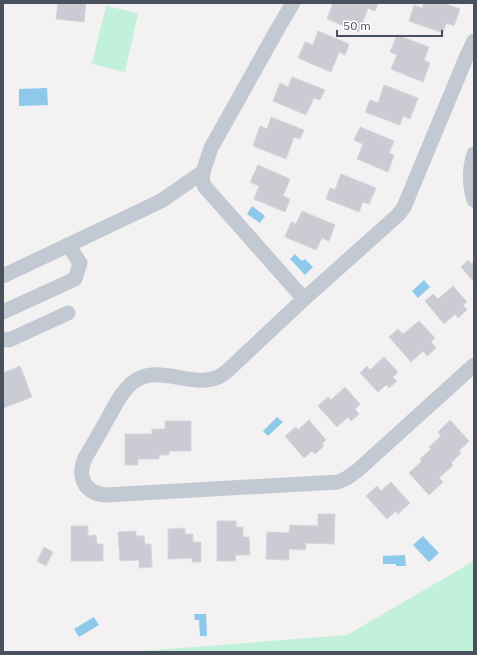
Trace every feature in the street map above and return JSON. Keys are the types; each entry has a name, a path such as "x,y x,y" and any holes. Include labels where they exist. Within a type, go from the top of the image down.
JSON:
{"street":[{"path":"293,3 217,137 208,157 202,180 205,187 304,299"},
{"path":"474,41 409,198 402,210 220,377 204,381 159,375 140,379 132,383 120,395 85,458 82,468 82,477 87,487 97,493 106,494 338,482 347,478 358,470 474,365"},
{"path":"474,154 470,176 474,200"},
{"path":"3,276 161,201 203,172"},
{"path":"3,312 74,279 80,263 68,245"},
{"path":"3,339 9,340 68,313"}],"green space":[{"path":"106,6 138,13 125,72 92,64"},
{"path":"474,561 474,652 130,652 347,635"}],"water":[{"path":"47,88 48,105 19,106 19,89"},
{"path":"252,206 265,216 260,223 247,214"},
{"path":"295,254 302,261 305,259 313,267 305,275 290,259"},
{"path":"424,280 430,287 418,298 412,291"},
{"path":"277,417 283,422 268,436 263,431"},
{"path":"423,536 439,553 429,562 413,545"},
{"path":"405,555 406,566 383,564 383,556"},
{"path":"194,614 206,614 207,636 200,636 199,620 195,620"},
{"path":"94,617 99,625 79,637 74,629"}],"building":[{"path":"58,3 86,3 84,22 56,19"},
{"path":"333,3 378,3 375,11 368,8 359,32 327,19"},
{"path":"424,3 444,3 460,9 454,26 446,23 443,33 409,21 414,5 422,8"},
{"path":"318,31 349,44 345,55 339,52 331,72 298,58 305,42 313,45"},
{"path":"397,35 429,47 424,60 430,63 423,82 391,69 397,55 390,52"},
{"path":"292,77 325,90 320,100 314,98 306,115 273,101 280,83 288,87"},
{"path":"384,85 418,98 410,119 403,116 400,125 365,112 370,100 378,103"},
{"path":"271,117 304,130 300,139 294,137 286,159 253,146 260,126 267,129"},
{"path":"360,127 394,141 389,153 394,155 388,172 357,159 363,144 354,140"},
{"path":"258,165 290,179 283,196 290,199 285,212 254,199 259,186 250,182"},
{"path":"341,174 376,188 369,204 363,202 359,212 326,199 330,188 335,190"},
{"path":"302,211 335,225 329,241 322,238 316,250 285,237 291,222 296,224"},
{"path":"468,260 471,264 474,262 474,282 461,267"},
{"path":"453,286 467,302 463,305 467,310 458,318 455,314 444,324 425,301 433,294 438,299"},
{"path":"419,321 435,338 431,342 436,348 427,356 423,351 411,362 389,337 398,329 403,334"},
{"path":"384,357 398,372 393,377 397,381 389,388 386,385 378,392 360,373 367,366 370,370"},
{"path":"20,366 32,397 3,408 3,373"},
{"path":"345,387 360,404 355,409 359,414 351,421 348,417 337,427 318,406 328,397 331,400"},
{"path":"309,420 326,440 322,444 324,446 315,454 312,451 304,458 285,436 296,427 298,430"},
{"path":"450,420 469,441 459,451 461,453 451,463 453,465 439,478 443,482 429,495 409,473 422,461 420,459 431,449 429,447 441,436 438,432"},
{"path":"165,421 191,421 191,451 169,451 169,455 159,455 159,459 138,459 138,465 125,465 125,434 152,434 152,429 165,429"},
{"path":"391,482 410,503 398,514 396,511 387,519 366,496 377,486 381,491"},
{"path":"318,514 335,514 334,544 306,543 305,550 289,549 289,560 266,559 267,532 289,533 290,525 318,526"},
{"path":"217,521 236,521 236,527 243,527 243,537 249,537 250,555 235,555 236,561 217,561"},
{"path":"71,526 88,526 88,536 96,535 97,544 103,544 103,561 71,561"},
{"path":"185,528 185,534 193,534 193,542 201,542 201,562 192,562 192,558 168,559 168,529"},
{"path":"136,531 136,536 144,536 145,544 151,544 152,567 139,568 139,560 120,561 118,532"},
{"path":"44,547 53,552 46,566 37,561"}]}
